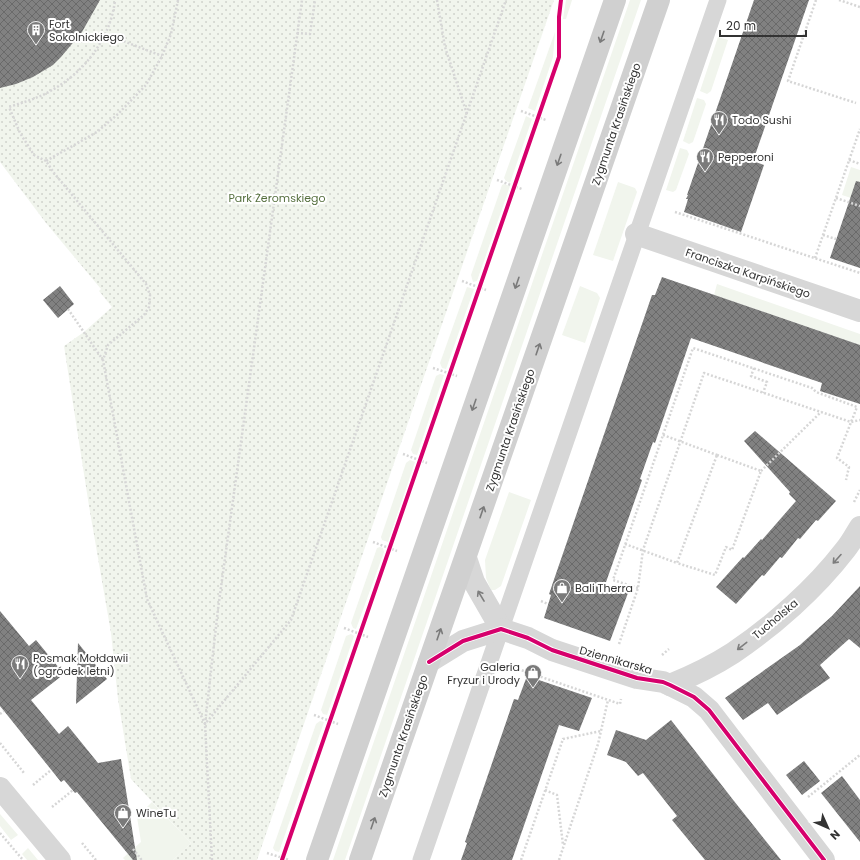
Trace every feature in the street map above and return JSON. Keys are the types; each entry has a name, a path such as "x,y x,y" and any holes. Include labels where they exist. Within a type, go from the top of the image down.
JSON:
{"main road":[{"path":"317,860 615,0"},
{"name":"Zygmunta Krasińskiego","path":"360,860 659,0"}],"street":[{"name":"Franciszka Karpińskiego","path":"636,234 860,311"},
{"name":"Tucholska","path":"670,685 700,672 732,654 774,621 811,588 845,550 860,527"},
{"path":"429,662 463,641 501,629 474,582 466,558"},
{"name":"Dziennikarska","path":"501,629 528,638 552,650 623,674 663,682 694,698 709,710 824,860"},
{"path":"0,788 60,860"}],"lane":[{"path":"421,860 718,0"}],"path":[{"path":"103,360 108,345 144,315 149,307 150,295 146,284 54,173 46,161 34,155 20,133 9,107 31,100 52,90 74,76 89,60 100,43 113,14 115,0"},
{"path":"46,161 97,132 118,114 146,85 162,56 171,34 178,0"},
{"path":"212,860 205,724 218,609 302,0"},
{"path":"297,33 310,34 315,0"},
{"path":"437,0 445,47 467,115"},
{"path":"205,724 291,620 506,0"},
{"path":"816,0 788,81 856,103"},
{"path":"839,0 860,7"},
{"path":"104,34 162,56"},
{"path":"536,124 541,109"},
{"path":"521,111 546,120"},
{"path":"815,258 860,129"},
{"path":"849,160 860,164"},
{"path":"512,194 517,179"},
{"path":"497,180 522,189"},
{"path":"836,198 860,206"},
{"path":"675,212 860,273"},
{"path":"823,235 836,239"},
{"path":"477,294 482,280"},
{"path":"462,281 487,290"},
{"path":"68,309 103,360 147,599 205,724"},
{"path":"638,588 613,580 693,348 812,388 816,392 857,407 837,458 849,467 846,480"},
{"path":"447,381 452,366"},
{"path":"433,368 458,377"},
{"path":"754,368 751,376 767,382 764,393"},
{"path":"619,643 638,588 643,550 704,373 851,422 860,420"},
{"path":"625,544 715,575 726,547 732,550 761,471 821,412"},
{"path":"663,435 761,471"},
{"path":"417,467 422,453"},
{"path":"403,454 428,463"},
{"path":"677,563 717,455"},
{"path":"853,503 860,490"},
{"path":"387,555 392,540"},
{"path":"373,542 397,550"},
{"path":"541,601 548,604"},
{"path":"357,641 362,627"},
{"path":"344,628 368,637"},
{"path":"518,669 620,704 622,697"},
{"path":"558,860 598,744 608,700"},
{"path":"0,714 4,711"},
{"path":"327,728 332,714"},
{"path":"314,715 338,724"},
{"path":"521,860 563,739 601,731"},
{"path":"805,799 860,755"},
{"path":"33,785 51,770"},
{"path":"52,807 73,790"},
{"path":"545,790 557,794 563,847"},
{"path":"0,833 23,860"},
{"path":"133,849 140,859 139,860"},
{"path":"282,859 285,851"},
{"path":"267,852 282,859 288,860"}],"green space":[{"name":"Park Żeromskiego","path":"0,0 554,0 257,860 173,860 191,843 131,779 118,699 111,633 64,346 84,332 112,307 99,291 101,289 46,223 0,162"},
{"path":"566,0 572,0 566,19 563,19"},
{"path":"630,0 641,0 345,860 333,860"},
{"path":"555,32 553,57 535,111 528,108"},
{"path":"718,37 728,40 711,91 707,94 700,91"},
{"path":"697,98 704,100 706,104 693,142 689,144 683,141"},
{"path":"526,116 532,119 510,183 504,178"},
{"path":"680,148 687,150 689,154 676,190 673,192 666,190"},
{"path":"851,167 860,170 860,201 842,195"},
{"path":"618,182 635,188 637,192 613,261 593,255"},
{"path":"504,184 510,186 477,281 473,282 471,275 502,185"},
{"path":"717,284 860,334 860,345 714,295"},
{"path":"580,286 597,293 600,298 585,343 562,335"},
{"path":"467,287 474,289 446,369 442,368 440,363"},
{"path":"440,374 444,375 417,455 413,454 411,450 436,376"},
{"path":"410,460 415,462 388,542 382,540 381,537 406,463"},
{"path":"509,492 531,500 501,586 495,590 491,590 486,578 485,560"},
{"path":"377,548 383,548 384,552 356,629 353,628 351,623"},
{"path":"351,634 354,636 327,715 323,714 321,710 346,636"},
{"path":"320,721 324,722 279,852 275,851 273,848 316,724"},
{"path":"152,802 191,843 173,860 125,860 123,858 141,842 137,817"},
{"path":"0,814 18,835 11,840 0,826"},
{"path":"28,848 38,860 27,860 22,854"}],"building":[{"name":"Fort Sokolnickiego","path":"0,0 100,0 82,32 53,65 33,77 16,84 0,88"},
{"path":"754,0 809,0 753,161 764,165 741,232 684,212 688,199 686,199 687,195"},
{"path":"856,181 860,182 860,268 830,258"},
{"path":"662,277 860,345 860,404 820,391 822,383 691,338 655,443 653,442 640,479 642,480 605,585 628,593 610,641 544,618 551,595 549,594 652,295 655,295"},
{"path":"60,286 74,304 58,318 43,300"},
{"path":"755,431 836,501 818,521 816,520 800,539 798,538 782,558 780,557 764,576 762,575 736,604 716,587 743,557 744,558 761,539 762,540 796,501 789,494 790,492 744,441"},
{"path":"860,586 860,648 849,639 820,665 830,678 777,715 768,703 743,720 725,698 800,645 832,616"},
{"path":"0,611 29,646 36,640 64,674 31,700 59,734 68,726 98,763 121,759 137,860 133,860 77,792 75,793 64,780 61,782 0,706"},
{"path":"78,643 107,679 76,704"},
{"path":"527,676 592,698 579,731 559,725 512,860 461,860 467,843 465,842 514,699 518,700"},
{"path":"671,720 781,860 705,860 672,820 677,816 643,773 638,776 626,762 607,755 616,730 646,740"},
{"path":"804,761 820,781 802,795 786,775"},
{"path":"842,776 860,800 860,842 821,793"}],"cycle path":[{"path":"282,860 559,57 559,17 561,0"},
{"path":"429,662 463,641 501,629 528,638 552,650 637,678 663,682 694,697 709,710 824,860"}],"place":[{"name":"Fort Sokolnickiego","path":"36,45"},
{"name":"Todo Sushi","path":"719,135"},
{"name":"Pepperoni","path":"705,172"},
{"name":"Bali Therra","path":"562,603"},
{"name":"Posmak Mołdawii (ogródek letni)","path":"20,679"},
{"name":"Galeria Fryzur i Urody","path":"533,688"},
{"name":"WineTu","path":"123,828"}]}
